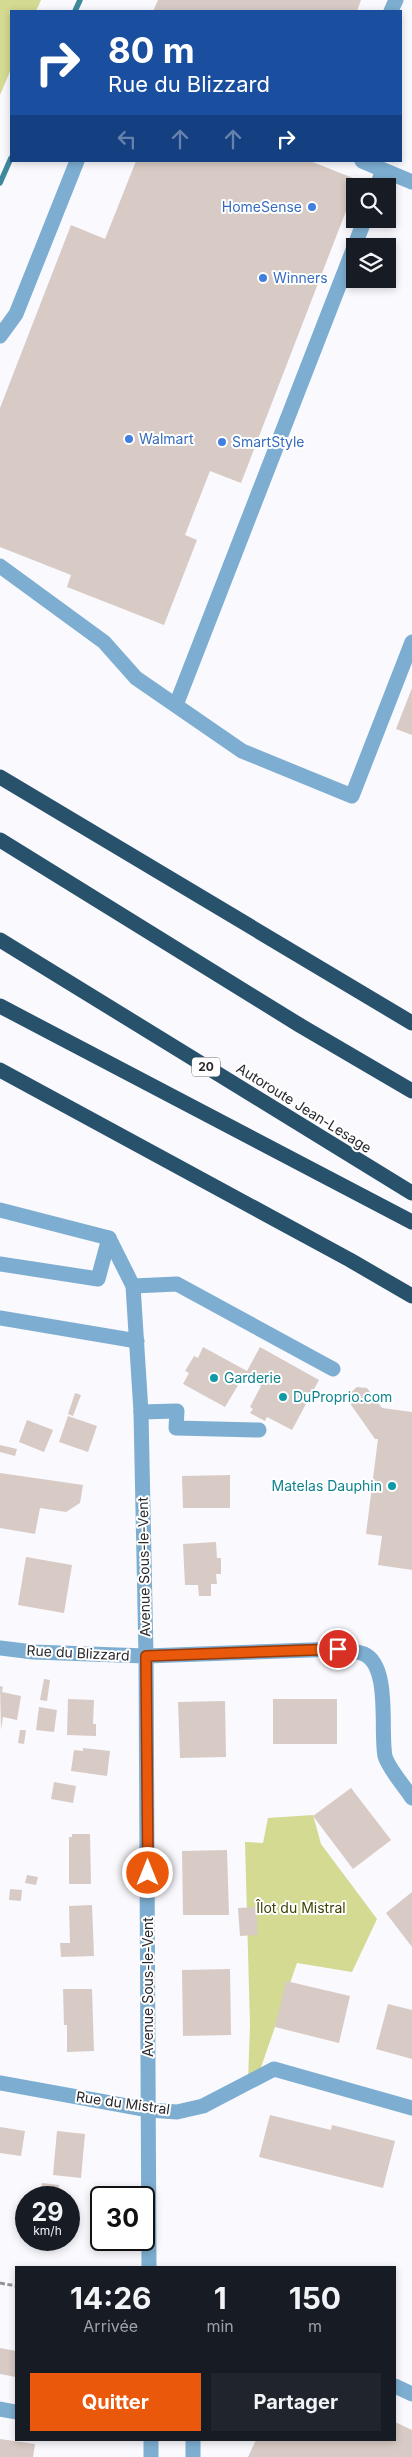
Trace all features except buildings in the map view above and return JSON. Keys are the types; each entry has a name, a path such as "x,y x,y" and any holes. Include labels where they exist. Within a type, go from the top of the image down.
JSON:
{"highway":[{"path":"0,777 412,1023"},
{"path":"0,840 301,1026 412,1091"},
{"name":"Autoroute Jean-Lesage","path":"0,940 412,1194"},
{"path":"0,1006 412,1222"},
{"path":"0,1070 350,1260 412,1296"},
{"path":"350,1260 412,1303"}],"street":[{"path":"0,336 16,314 77,162"},
{"path":"364,162 412,182"},
{"path":"380,178 384,170"},
{"path":"176,705 362,228"},
{"path":"0,566 104,642 136,678 242,751 352,796 412,642"},
{"path":"0,1210 109,1238 133,1286 177,1284 333,1369"},
{"path":"0,1264 98,1278 109,1238"},
{"name":"Avenue Sous-le-Vent","path":"133,1286 140,1412 146,1656 149,2266"},
{"path":"0,1318 136,1341"},
{"path":"140,1412 177,1411 176,1428 259,1430"},
{"name":"Rue du Blizzard","path":"0,1648 33,1652 146,1656 338,1649 365,1654 374,1662 378,1674 382,1697 386,1758 412,1798"},
{"name":"Rue du Mistral","path":"0,2083 149,2110 178,2112 203,2106 274,2069 412,2108"},
{"path":"396,2386 412,2394"},
{"path":"0,2409 15,2412"},
{"path":"151,2441 151,2457"},
{"path":"193,2441 193,2457"}],"path":[{"path":"0,2283 15,2286"}],"green space":[{"path":"0,0 41,0 36,10 10,10 10,71 0,95"},
{"name":"Îlot du Mistral","path":"313,1815 321,1844 377,1919 352,1972 297,1963 258,2076 248,2081 250,2025 245,1842 263,1843 268,1818"}],"waterway":[{"path":"75,10 80,0"},
{"path":"0,183 10,160"}],"place":[{"name":"HomeSense","path":"312,207"},
{"name":"Winners","path":"263,278"},
{"name":"Walmart","path":"129,439"},
{"name":"SmartStyle","path":"222,442"},
{"name":"Garderie","path":"214,1378"},
{"name":"DuProprio.com","path":"283,1397"},
{"name":"Matelas Dauphin","path":"392,1486"}],"route":[{"path":"148,1873 146,1656 301,1652 338,1649"}]}
